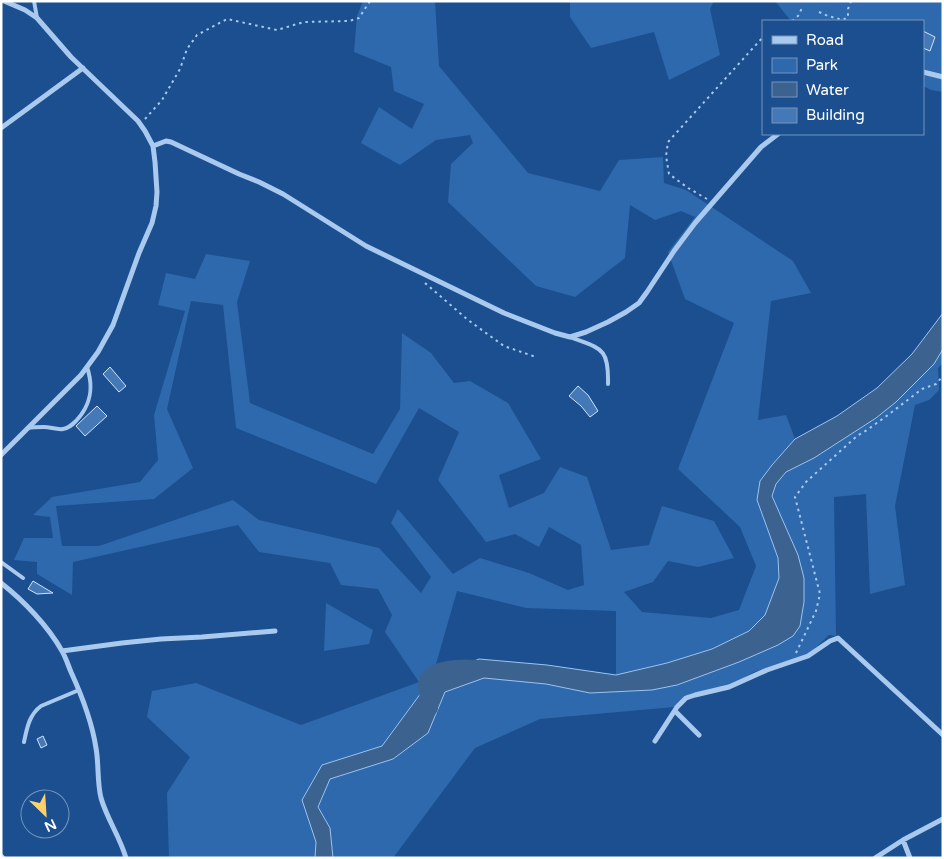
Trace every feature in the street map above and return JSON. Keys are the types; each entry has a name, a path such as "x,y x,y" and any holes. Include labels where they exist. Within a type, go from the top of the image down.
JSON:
{"street":[{"path":"1,455 81,375 98,352 112,324 152,223 157,192 153,146 140,124 55,40 37,18 25,10 4,1"},
{"path":"1,128 83,68"},
{"path":"924,72 943,77"},
{"path":"153,146 166,141 171,142 259,182 283,194 366,246 416,271 504,313 555,333 570,336 586,332 608,322 626,312 638,302 647,292 674,251 713,203 761,147 777,135"},
{"path":"1,583 13,592 41,621 62,651 79,690 90,724 96,748 101,797 126,858"},
{"path":"62,651 161,639 275,630"},
{"path":"655,741 680,703 691,696 729,687 767,670 812,654 830,641 838,638 943,736"},
{"path":"675,711 699,736"},
{"path":"875,858 903,840 943,819"},
{"path":"903,840 910,858"}],"lane":[{"path":"34,1 37,18"},
{"path":"570,336 598,348 605,354 608,384"},
{"path":"28,428 63,429 71,426 84,413 89,400 91,386 87,367"},
{"path":"1,562 23,578"},
{"path":"24,742 28,723 36,710 41,706 79,690"}],"path":[{"path":"140,124 162,100 197,35 228,19 277,30 304,22 349,21 359,18 370,1"},
{"path":"819,12 843,20 848,16 851,1"},
{"path":"793,20 798,16 803,6"},
{"path":"713,203 669,174 666,156 668,142 762,38"},
{"path":"416,271 425,283 475,325 504,346 536,357"},
{"path":"792,661 816,610 820,594 795,497 806,482 857,436 922,389 936,384 943,376"}],"green space":[{"path":"363,1 435,1 439,66 528,173 600,191 619,160 663,157 664,183 686,190 793,261 811,293 771,301 758,420 786,415 795,439 772,465 757,500 778,558 779,579 765,615 749,631 712,649 667,663 616,675 616,611 526,608 457,591 432,678 382,746 322,765 302,800 316,842 315,858 169,858 167,793 190,757 147,717 152,691 196,683 301,725 419,682 385,632 392,615 378,589 341,585 330,563 259,552 238,525 73,562 72,595 37,574 37,562 14,560 24,538 53,538 50,517 33,515 52,497 140,482 158,460 154,415 185,311 158,305 166,273 195,279 206,254 250,261 237,302 250,403 373,454 400,409 402,333 431,353 454,383 470,381 508,403 541,459 499,475 509,508 544,493 560,467 587,477 611,550 649,545 662,506 714,521 734,558 698,567 668,561 653,582 624,592 642,612 711,618 739,610 756,566 740,527 678,469 734,323 685,299 668,252 695,217 681,211 655,220 630,205 625,258 575,297 536,286 448,202 451,164 473,143 470,135 436,140 400,165 361,143 379,107 412,129 424,104 394,91 391,67 354,52 357,16","holes":["191,301 223,305 236,428 376,484 419,408 459,432 438,480 486,542 515,534 539,547 549,527 581,545 584,585 568,590 529,573 480,558 453,574 398,509 391,523 431,577 421,593 379,548 259,520 233,500 99,546 62,546 56,506 154,499 193,468 167,409"]},
{"path":"570,1 714,1 710,9 720,55 669,80 654,32 591,48 570,17"},
{"path":"775,1 943,1 943,92 924,86 924,20 790,20"},
{"path":"943,349 943,363 938,368 939,390 929,400 915,405 895,506 905,585 870,594 866,494 834,497 836,636 829,635 810,653 754,672 726,688 690,694 674,707 540,719 475,748 393,858 333,858 330,828 318,807 330,779 393,759 428,733 445,692 484,678 546,684 590,693 652,690 677,685 778,645 798,555 772,496 776,484 786,472 814,458 876,418 896,402 934,364"},
{"path":"326,603 373,630 369,644 324,651"}],"water":[{"path":"943,313 943,349 934,364 896,402 876,418 814,458 786,472 776,484 772,496 798,555 804,578 804,602 800,626 793,636 778,645 739,662 677,685 652,690 590,693 546,684 484,678 445,692 428,733 393,759 330,779 318,807 330,828 333,858 315,858 316,842 302,800 322,765 382,746 432,678 479,659 547,665 616,675 667,663 712,649 749,631 765,615 779,578 778,558 757,500 760,481 795,439 837,416 877,388 912,354"}],"building":[{"path":"924,32 935,37 930,51 924,48"},
{"path":"110,367 126,386 119,392 103,374"},
{"path":"578,386 588,395 598,411 590,417 569,396"},
{"path":"97,406 107,416 85,436 76,426"},
{"path":"33,581 53,593 37,594 28,589"},
{"path":"43,736 47,745 41,748 37,739"}],"waterway":[{"path":"430,708 426,685 428,679 433,674 447,669 477,668"}]}
